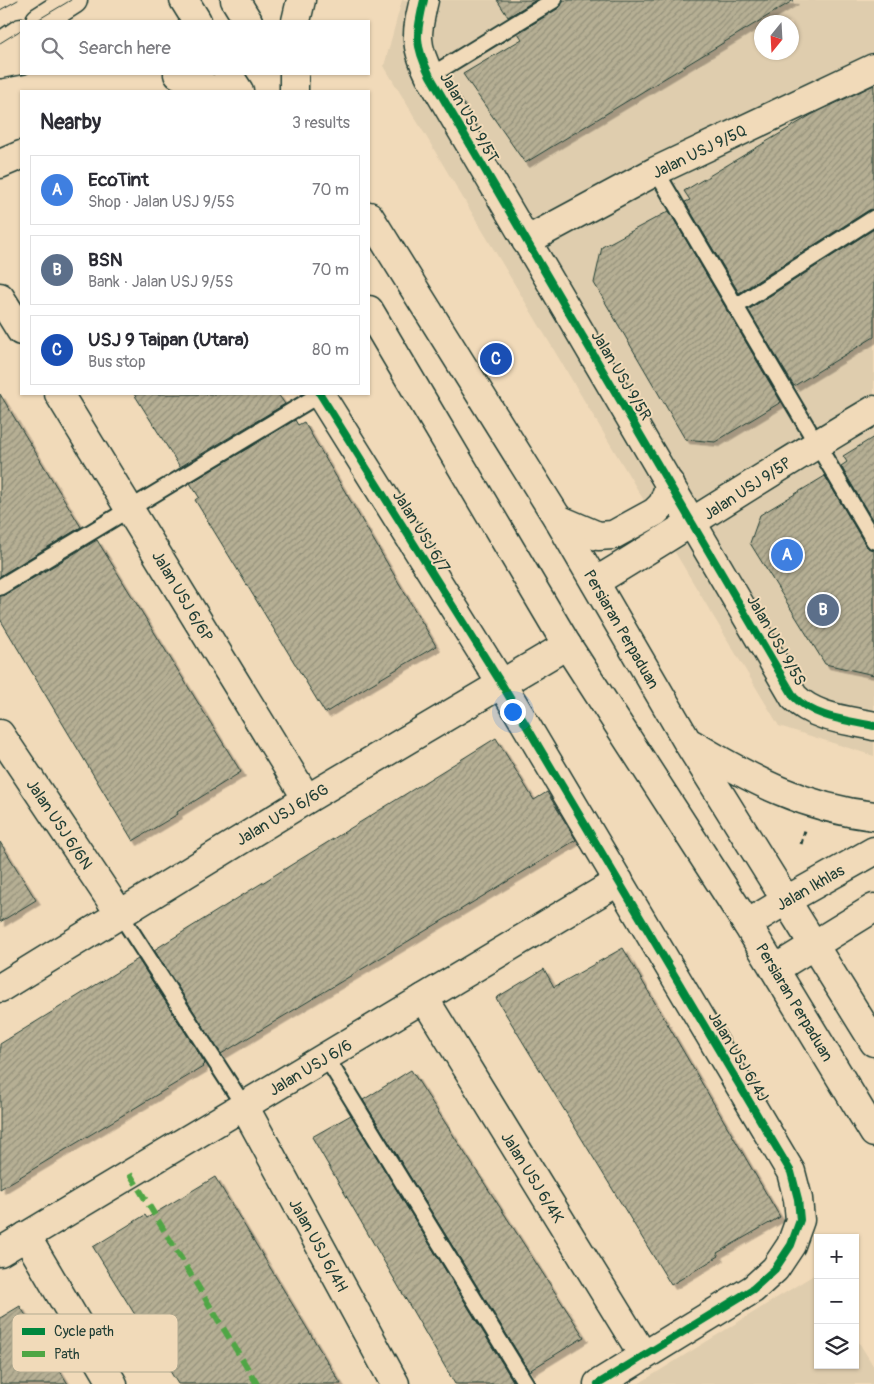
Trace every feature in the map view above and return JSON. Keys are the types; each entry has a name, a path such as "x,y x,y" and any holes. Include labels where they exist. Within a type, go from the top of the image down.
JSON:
{"street":[{"path":"42,20 73,0"},
{"path":"184,0 196,20"},
{"path":"235,0 247,20"},
{"path":"296,20 300,0"},
{"name":"Jalan USJ 9/5T","path":"424,0 417,27 418,46 430,76 526,241"},
{"path":"0,47 20,34"},
{"path":"0,64 20,60"},
{"name":"Jalan USJ 9/5Q","path":"526,241 656,171 874,68"},
{"path":"180,75 213,90"},
{"path":"229,75 238,90"},
{"path":"281,75 292,90"},
{"path":"293,90 294,75"},
{"path":"0,164 20,155"},
{"name":"Persiaran Perpaduan","path":"370,218 558,519 687,741 874,1042"},
{"name":"Jalan USJ 9/5R","path":"526,241 693,523"},
{"path":"0,297 20,329"},
{"name":"Persiaran Perpaduan","path":"370,312 567,645 748,924 874,1133"},
{"name":"Jalan USJ 6/6P","path":"61,395 307,799"},
{"name":"Jalan USJ 6/7","path":"321,395 501,683"},
{"name":"Jalan USJ 9/5P","path":"595,582 874,410"},
{"path":"558,519 598,536 614,535 655,512 663,504 670,484"},
{"name":"Jalan USJ 9/5S","path":"693,523 794,697 803,706 815,712 874,726"},
{"name":"Jalan USJ 6/6G","path":"0,988 307,799 567,645"},
{"name":"Jalan USJ 6/4J","path":"501,683 791,1172 798,1199 800,1220 791,1245 775,1269 753,1289 643,1355 608,1382"},
{"name":"Jalan USJ 6/6N","path":"0,734 120,914"},
{"path":"687,741 763,785 811,804 834,810 874,816"},
{"name":"Jalan Ikhlas","path":"748,924 874,851"},
{"name":"Jalan USJ 6/6","path":"0,1252 619,881"},
{"path":"774,969 874,908"},
{"name":"Jalan USJ 6/4K","path":"424,998 643,1355"},
{"name":"Jalan USJ 6/4H","path":"244,1106 395,1384"},
{"path":"26,1236 72,1314"},
{"path":"107,1372 114,1384"}],"lane":[{"path":"430,76 554,0"},
{"path":"656,171 874,540"},
{"path":"735,307 874,218"},
{"path":"0,587 318,395"},
{"path":"120,914 244,1106"},
{"path":"326,1057 526,1384"}],"shaded area":[{"path":"402,0 874,0 874,756 779,726 384,66"},
{"path":"814,1275 814,1369 859,1369 859,1343 874,1367 874,1384 638,1384"}],"building":[{"path":"497,0 536,0 508,17"},
{"path":"563,0 794,0 769,15 754,15 754,24 525,163 463,74 522,39 518,33 559,8"},
{"path":"874,85 874,209 869,210 739,293 685,202 690,200 684,191 811,115"},
{"path":"669,211 781,402 715,442 685,439 594,283 602,247"},
{"path":"874,229 874,337 794,386 748,310"},
{"path":"0,394 81,527 0,576"},
{"path":"135,395 279,395 285,404 180,467"},
{"path":"295,420 298,425 304,422 436,646 325,713 195,500 199,497 190,483"},
{"path":"874,437 874,523 841,466 847,462 843,456"},
{"path":"825,476 866,546 874,550 874,675 825,664 750,543 760,515"},
{"path":"97,540 241,772 133,841 0,619 0,596 5,595"},
{"path":"496,738 534,800 547,792 576,840 221,1054 154,950"},
{"path":"0,842 36,900 0,922"},
{"path":"623,948 780,1217 717,1253 719,1256 671,1285 496,998 544,969 554,987"},
{"path":"138,959 205,1063 203,1067 0,1189 0,1044"},
{"path":"411,1070 584,1337 529,1371 363,1100"},
{"path":"351,1115 513,1381 508,1384 455,1384 312,1137"},
{"path":"215,1177 341,1384 178,1384 171,1372 178,1372 178,1314 135,1314 93,1247 145,1215 147,1218"},
{"path":"20,1306 25,1314 12,1314 12,1372 61,1372 68,1384 0,1384 0,1318"}],"tram line":[{"path":"0,10 18,0"},
{"path":"38,20 71,0"},
{"path":"0,43 20,31"}],"marked path":[{"path":"130,1174 257,1384"}],"cycle path":[{"path":"424,0 419,22 418,39 421,55 430,76 794,697 802,704 821,714 874,726"},
{"path":"321,395 501,683 791,1172 798,1199 800,1220 791,1245 775,1269 753,1289 598,1384"}],"place":[{"name":"USJ 9 Taipan (Utara)","path":"496,359"},
{"name":"EcoTint","path":"787,555"},
{"name":"BSN","path":"823,610"}]}
